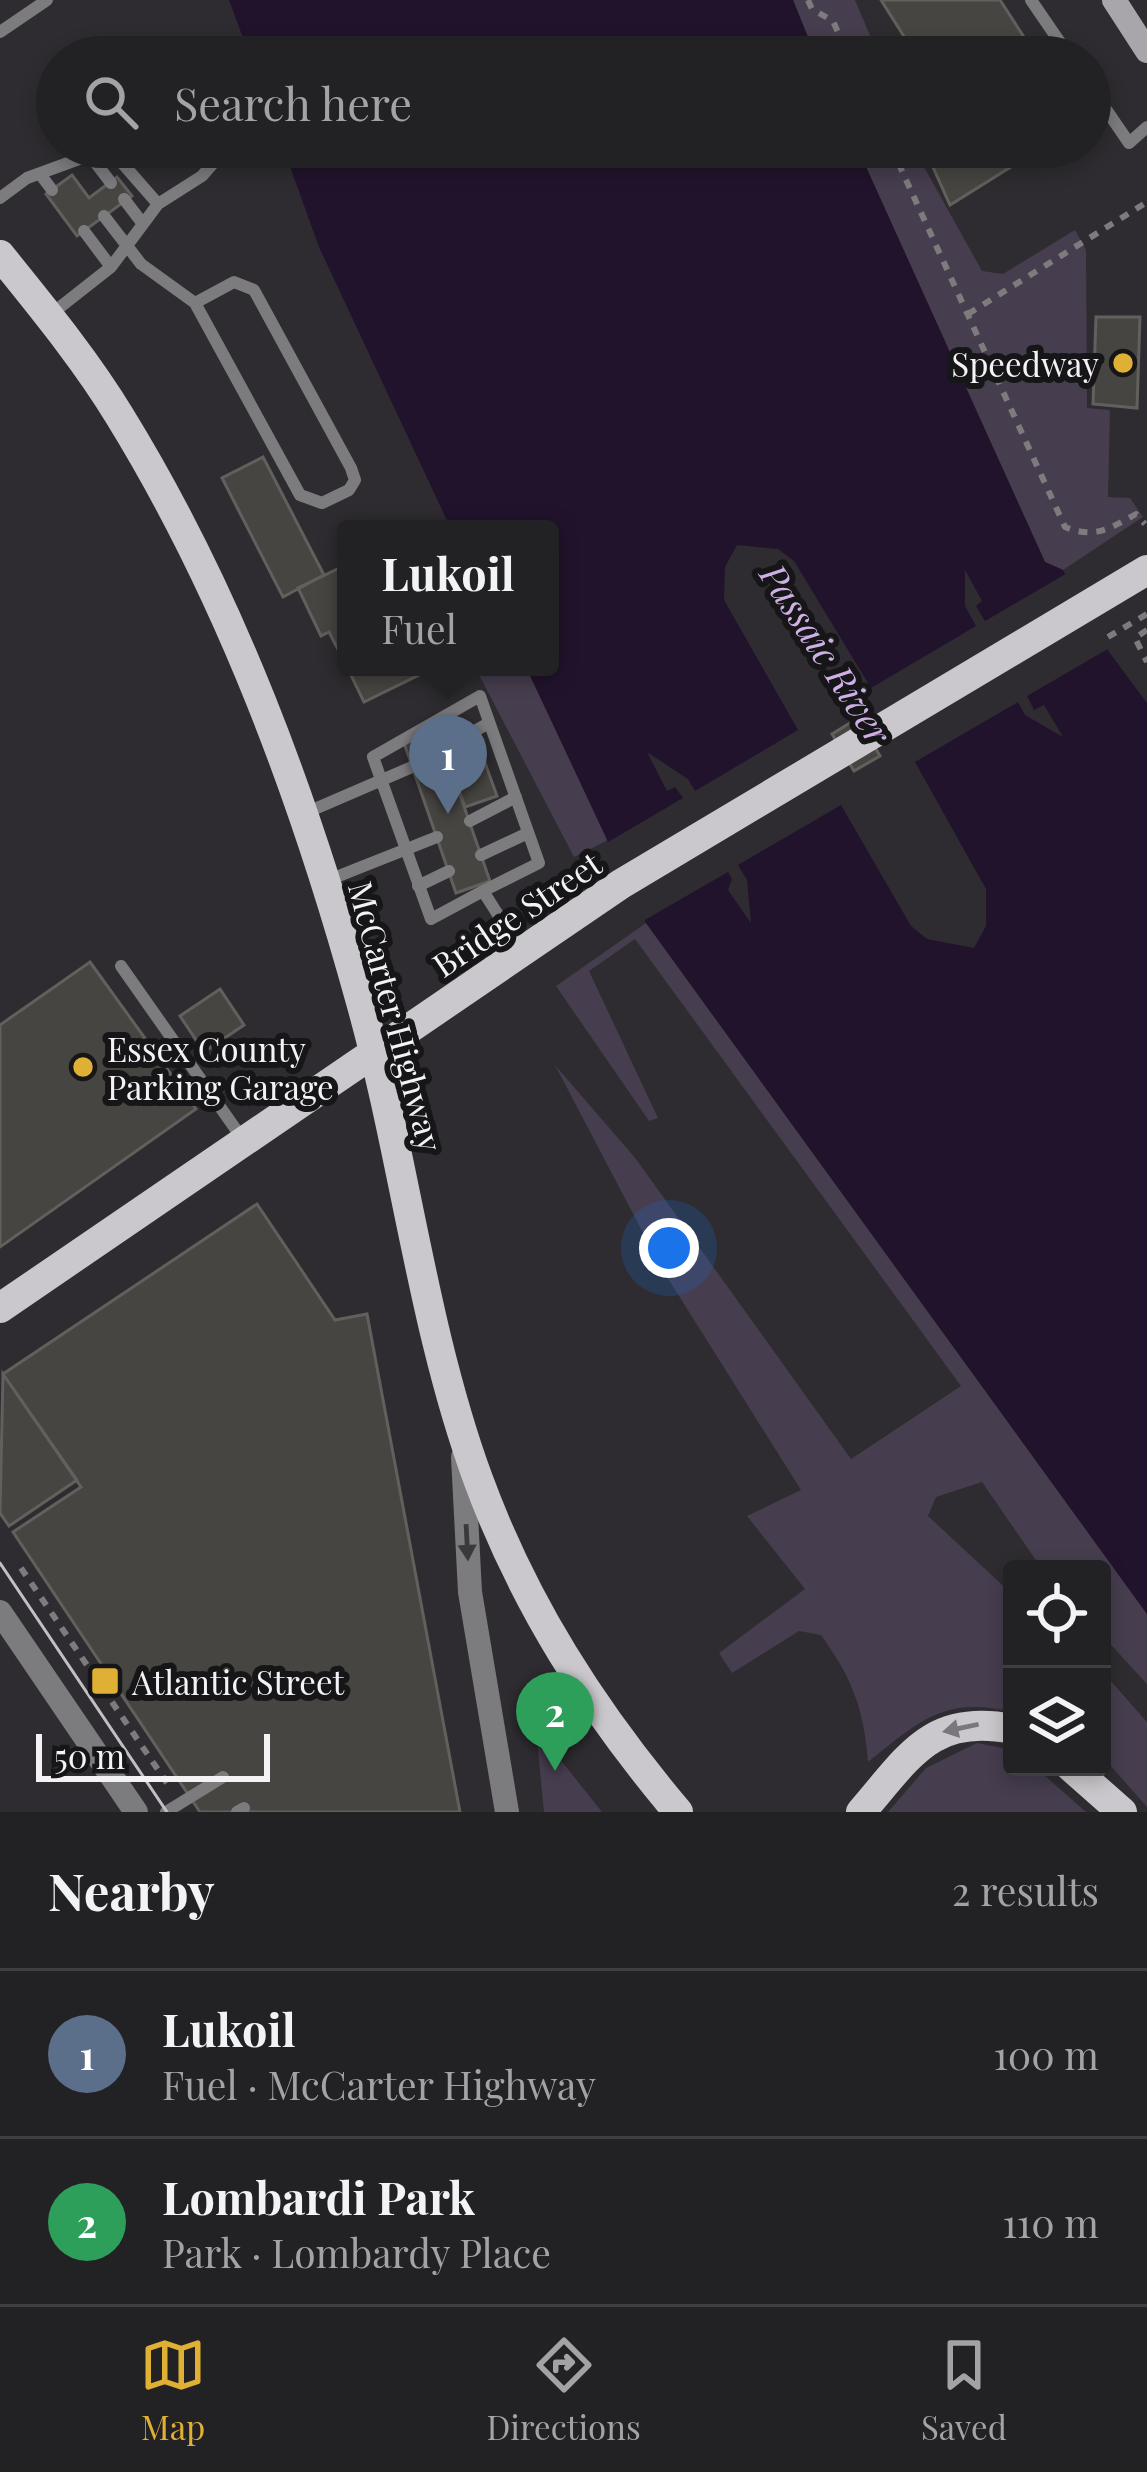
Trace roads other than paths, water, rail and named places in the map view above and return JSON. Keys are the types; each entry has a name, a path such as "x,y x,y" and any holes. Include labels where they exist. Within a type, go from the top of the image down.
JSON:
{"main road":[{"path":"1114,0 1147,51"},
{"name":"McCarter Highway","path":"0,255 117,410 170,506 250,675 325,881 374,1053 461,1425 499,1532 572,1675 678,1812"},
{"name":"Bridge Street","path":"0,1308 621,884 1147,571"},
{"path":"861,1812 931,1736 964,1724 1003,1728"},
{"path":"1081,1776 1122,1812"}],"street":[{"path":"461,1425 470,1592 507,1812"},
{"path":"0,1612 136,1812"}],"lane":[{"path":"0,32 47,0"},
{"path":"1031,0 1056,36"},
{"path":"1111,117 1129,143 1147,127"},
{"path":"0,198 40,174 72,168"},
{"path":"100,168 111,183"},
{"path":"130,168 158,204"},
{"path":"49,316 111,267 158,204 208,168"},
{"path":"40,174 52,190"},
{"path":"124,200 143,224"},
{"path":"104,217 127,248 195,303 299,495 322,503 349,490 355,480 351,468 254,290 233,282 195,303"},
{"path":"84,231 111,267"},
{"path":"480,695 539,863 430,919 382,784 373,758 480,695"},
{"path":"444,748 490,723"},
{"path":"302,814 382,784 412,766"},
{"path":"470,820 516,797"},
{"path":"482,855 528,833"},
{"path":"325,881 437,837"},
{"path":"418,886 449,871"},
{"path":"483,891 521,952"},
{"path":"121,966 245,1142"},
{"path":"166,1812 223,1777"}],"water":[{"path":"229,0 793,0 808,36 242,36"},
{"name":"Passaic River","path":"291,168 867,168 1045,562 1063,570 1109,652 1147,703 1147,1614 646,923 530,676 559,676 559,520 447,520 319,247"}],"tram line":[{"path":"0,1563 167,1812"}],"place":[{"name":"Speedway","path":"1123,363"},
{"name":"Lukoil","path":"448,814"},
{"name":"Essex County Parking Garage","path":"83,1067"},
{"name":"Atlantic Street","path":"105,1681"},
{"name":"Lombardi Park","path":"555,1771"}]}
